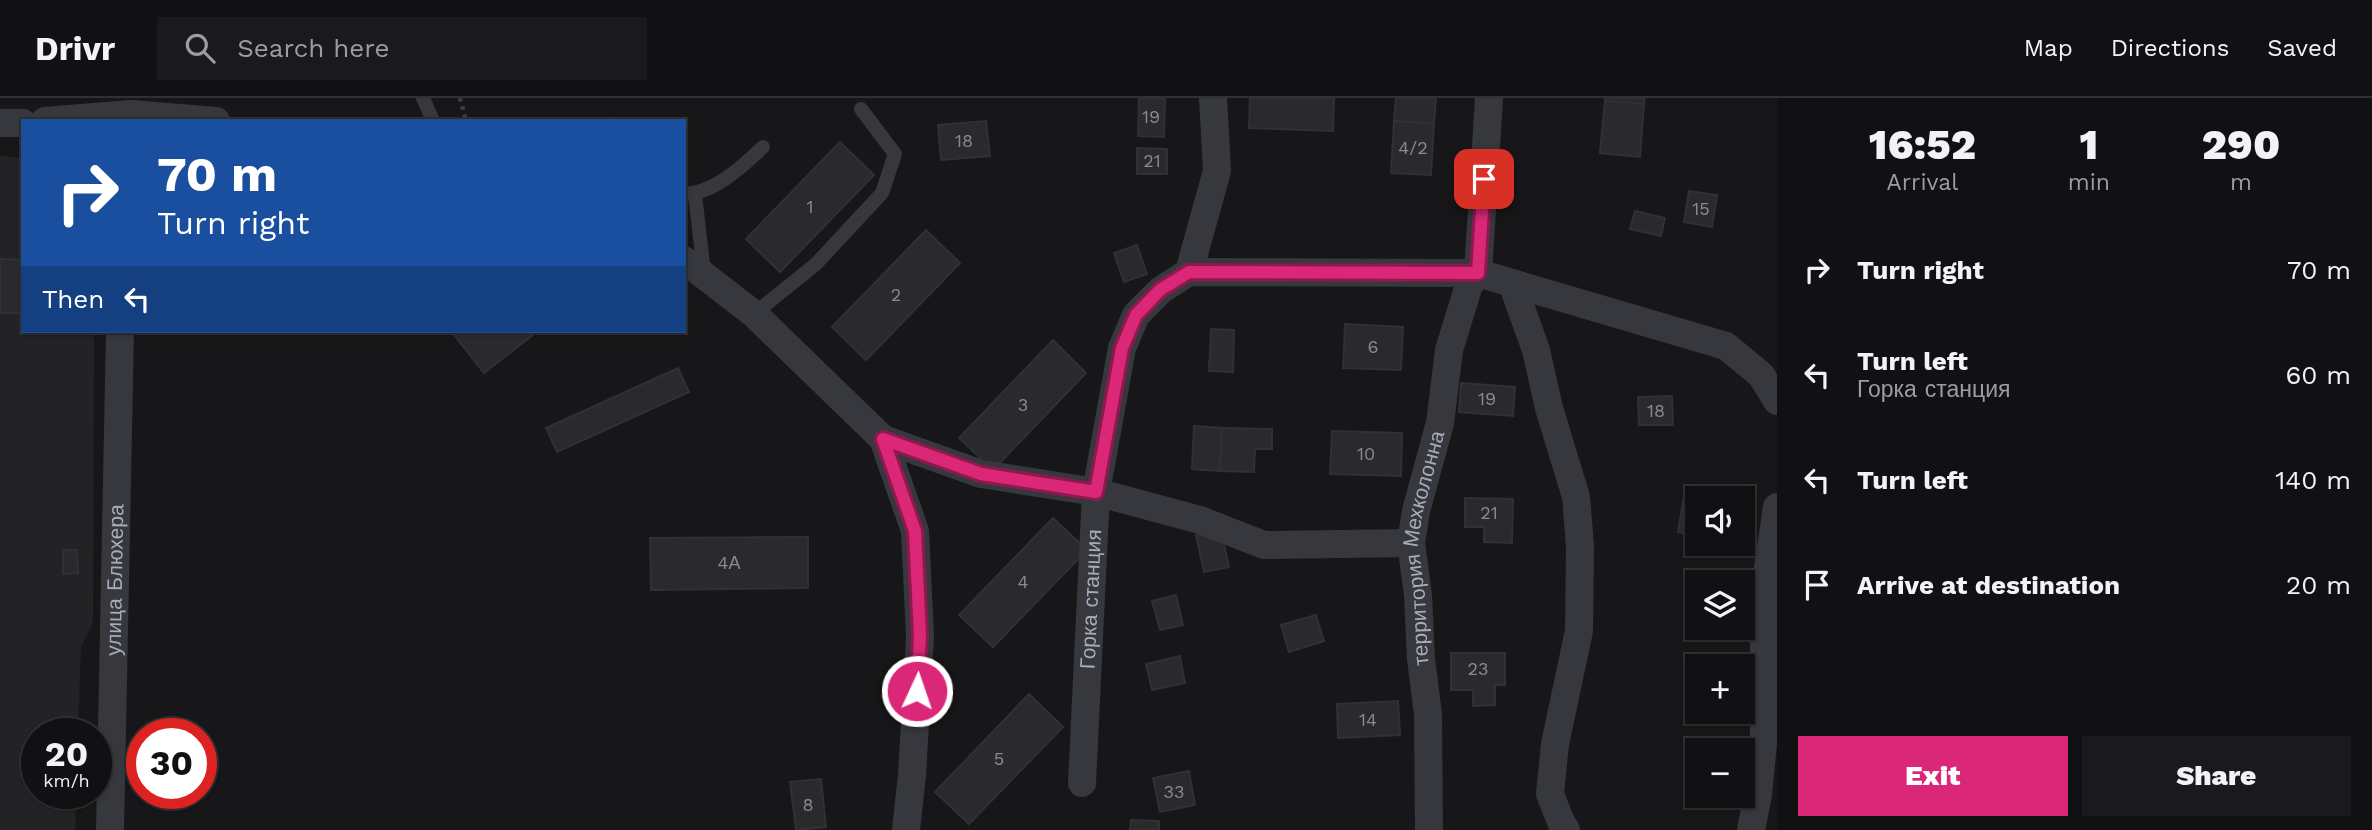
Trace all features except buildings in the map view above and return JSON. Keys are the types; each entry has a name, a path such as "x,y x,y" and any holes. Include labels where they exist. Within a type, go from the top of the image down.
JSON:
{"street":[{"path":"1213,98 1217,171 1189,272 1478,273 1726,346 1761,375 1777,401"},
{"path":"1478,273 1489,98"},
{"path":"63,119 137,111 200,119"},
{"path":"0,123 21,122"},
{"path":"694,267 754,314 883,439 981,474 1096,492 1200,520 1264,545 1410,543"},
{"name":"Горка станция","path":"1082,783 1096,492 1122,348 1136,315 1160,290 1189,272"},
{"name":"территория Мехколонна","path":"1429,830 1427,714 1418,595 1410,543 1416,510 1440,423 1448,350 1469,285 1478,273"},
{"path":"1512,283 1536,350 1549,408 1576,497 1580,546 1579,631 1555,744 1550,794 1566,830"},
{"name":"улица Блюхера","path":"110,830 120,333"},
{"path":"883,439 915,531 920,636 906,830"},
{"path":"1751,830 1758,795 1764,733 1763,595 1777,507"}],"lane":[{"path":"424,98 432,119"},
{"path":"754,314 816,264 882,193 895,154 861,109"},
{"path":"694,267 690,194 739,170 763,147"}],"path":[{"path":"460,98 465,119"}],"shaded area":[{"path":"0,156 21,158 21,333 94,333 93,622 81,647 79,718 21,718 21,809 76,809 75,830 0,830"}],"route":[{"path":"917,691 920,636 915,531 883,439 981,474 1096,492 1122,348 1136,315 1160,290 1189,272 1478,273 1484,179"}]}
